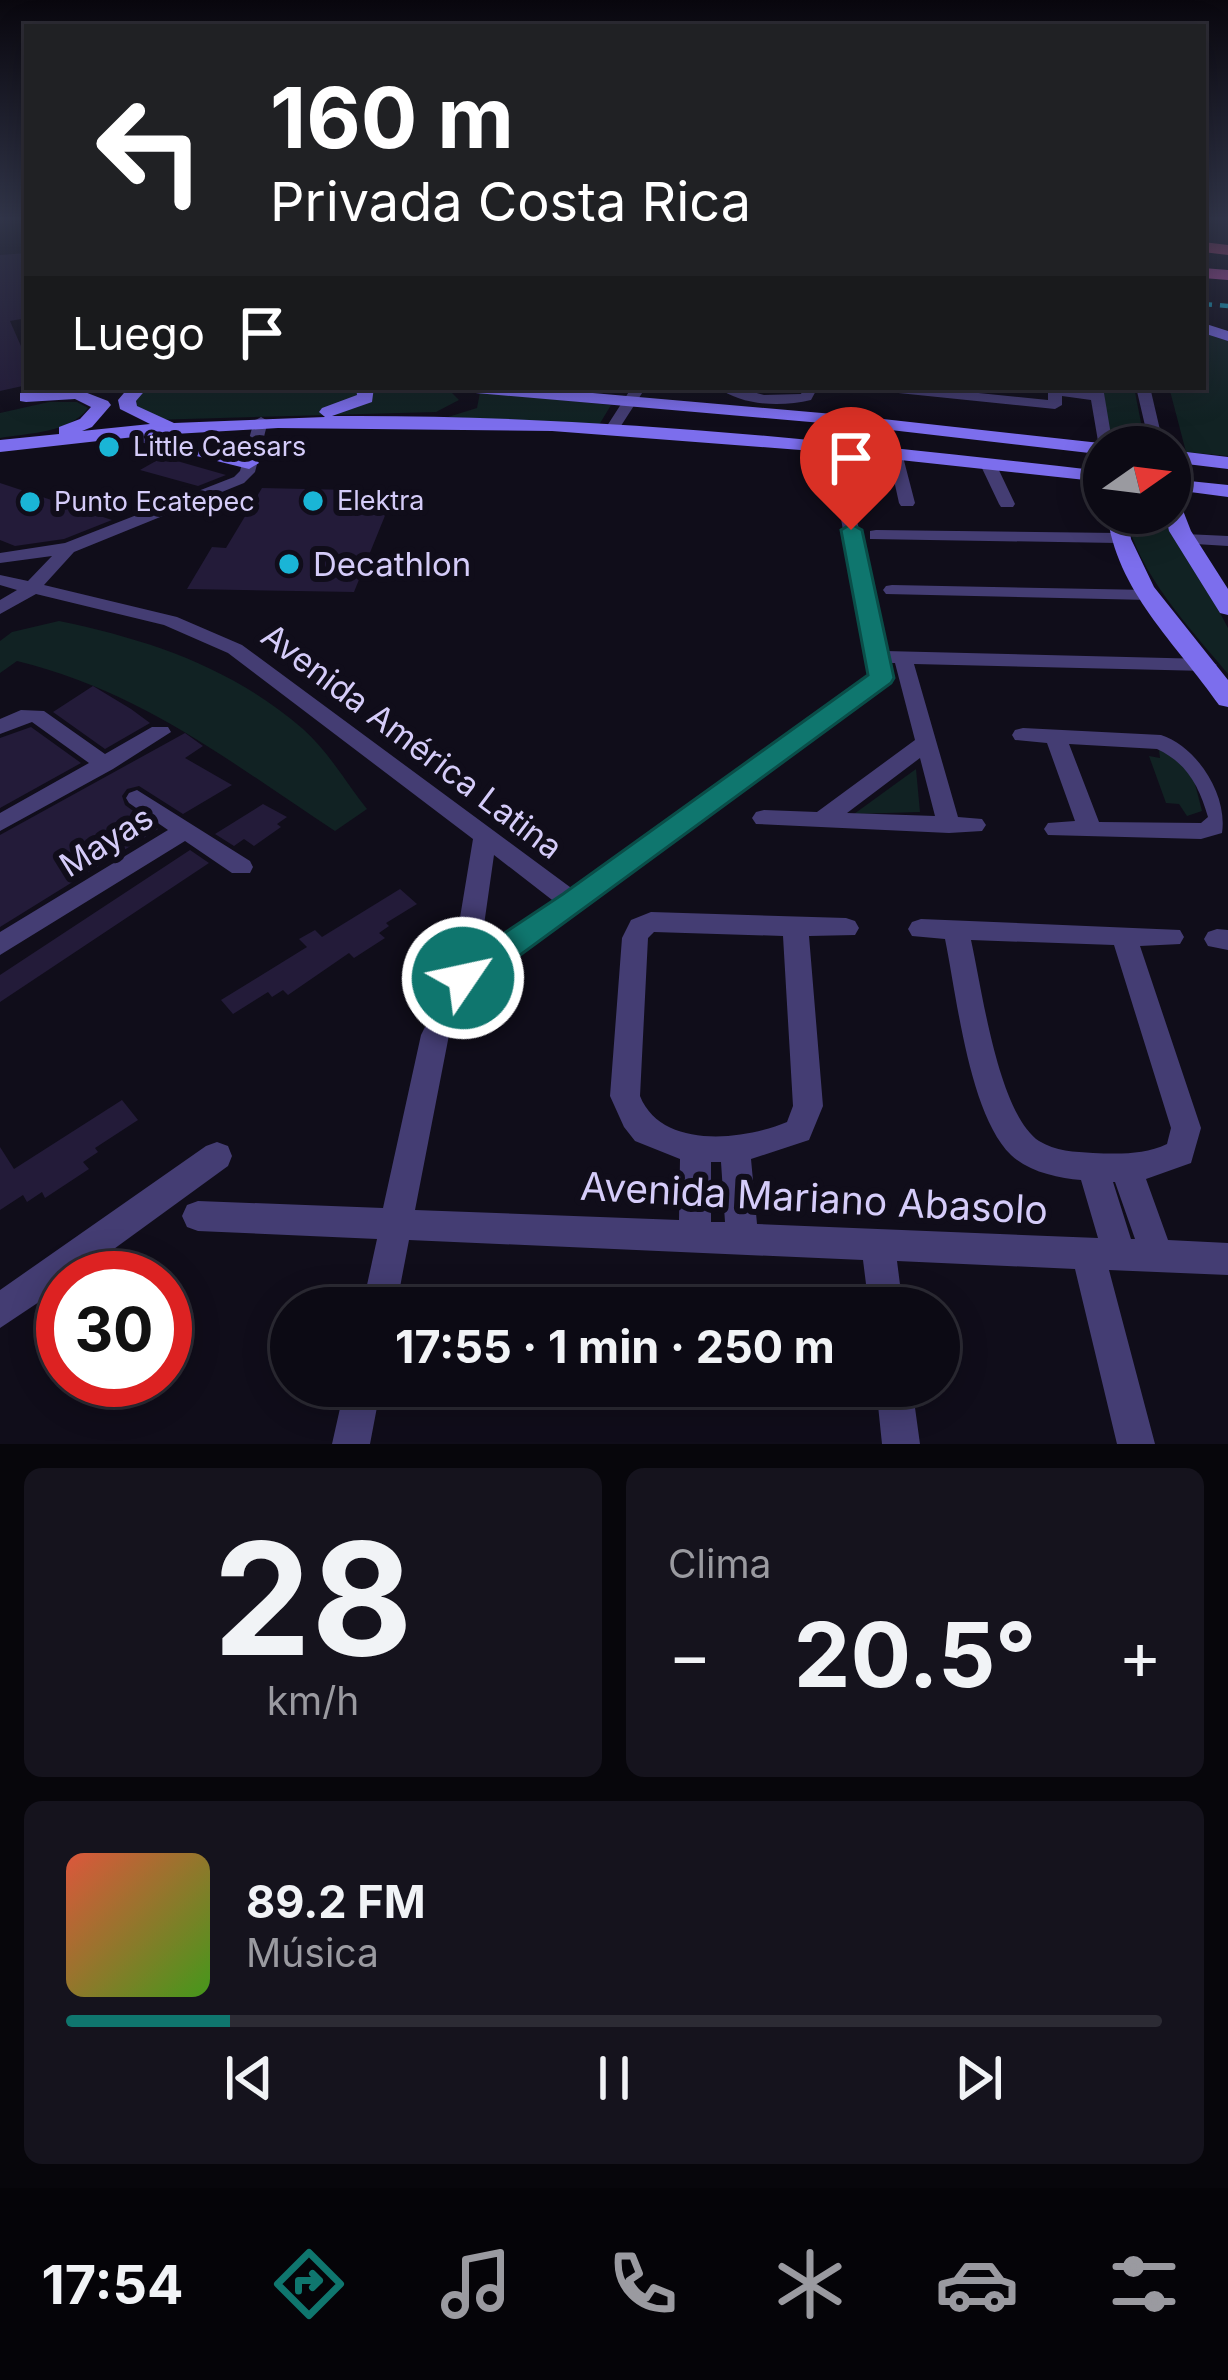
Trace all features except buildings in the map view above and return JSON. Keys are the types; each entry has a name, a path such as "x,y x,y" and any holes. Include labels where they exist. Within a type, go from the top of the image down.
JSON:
{"main road":[{"path":"0,405 52,390"},
{"path":"136,390 127,400 129,409 150,421 182,427"},
{"path":"300,419 359,402 366,390"},
{"path":"416,418 457,404 453,390"},
{"path":"537,390 754,404 1083,445"},
{"path":"26,397 77,394 102,405 86,423 46,440"},
{"path":"0,446 300,419 416,418 703,432 1083,475"},
{"path":"121,432 249,463"},
{"path":"1191,460 1228,463"},
{"path":"1191,489 1228,490"},
{"path":"1121,534 1148,595 1208,665 1228,699"},
{"path":"1184,534 1226,599"}],"street":[{"path":"728,390 754,404"},
{"path":"781,407 803,400 809,390"},
{"path":"917,390 1055,404 1055,392 1096,391 1100,426"},
{"path":"1144,390 1152,426"},
{"path":"612,429 634,394"},
{"path":"0,557 69,548 239,480 261,422"},
{"path":"834,446 880,667"},
{"path":"895,453 907,503"},
{"path":"988,464 1007,504"},
{"path":"876,535 1083,527"},
{"path":"1185,539 1228,541"},
{"path":"0,610 31,590 69,548"},
{"path":"49,565 50,583 67,598"},
{"name":"Avenida América Latina","path":"0,580 170,621 235,649 574,903"},
{"path":"0,598 31,590"},
{"path":"892,590 1148,595"},
{"path":"0,610 67,598"},
{"path":"764,818 961,825 926,742 904,658"},
{"path":"485,838 463,978 574,903 880,667 904,658 1208,665"},
{"path":"0,727 21,716 37,716 104,764"},
{"path":"0,823 160,731"},
{"path":"1023,735 1161,742 1179,748 1218,785 1220,817 1214,827 1056,830"},
{"path":"1057,736 1090,830"},
{"path":"822,820 926,742"},
{"name":"Mayas","path":"137,798 241,867"},
{"name":"Mayas","path":"0,945 185,830"},
{"path":"794,926 808,1106 798,1131 773,1144 735,1147 696,1147 652,1136 634,1119 626,1096 635,938 640,927 651,922 794,926 846,928"},
{"path":"921,929 1171,938"},
{"path":"956,930 999,1115 1021,1145 1053,1163 1158,1166 1180,1153 1186,1128 1124,936"},
{"path":"383,1287 435,1035"},
{"path":"695,1235 696,1147"},
{"path":"735,1147 742,1237"},
{"path":"0,1310 217,1156"},
{"path":"1110,1168 1103,1253 1136,1444"},
{"path":"1110,1168 1157,1256"},
{"name":"Avenida Mariano Abasolo","path":"198,1216 1228,1259"},
{"path":"878,1243 883,1287"},
{"path":"351,1444 359,1407"},
{"path":"897,1407 901,1444"}],"shaded area":[{"path":"1206,334 1228,341 1228,456 1191,452 1191,426 1179,426 1170,390 1206,390"},
{"path":"141,390 435,390 451,392 459,400 436,412 151,420 130,403"},
{"path":"1103,390 1135,390 1142,426 1108,426"},
{"path":"480,392 611,405 599,425 448,417 477,408"},
{"path":"49,402 77,402 88,408 60,427 0,438 0,413"},
{"path":"1178,534 1228,628 1228,674 1153,578 1132,536"},
{"path":"59,621 157,647 247,689 312,738 367,809 335,831 183,731 104,691 17,661 0,673 0,641 12,632"},
{"path":"1159,750 1173,750 1193,776 1202,811 1187,816 1179,804 1166,803 1149,756 1160,758"},
{"path":"916,769 920,812 854,814"}],"railway":[{"path":"1206,304 1228,306"}],"place":[{"name":"Little Caesars","path":"109,447"},
{"name":"Elektra","path":"313,501"},
{"name":"Punto Ecatepec","path":"30,502"},
{"name":"Decathlon","path":"289,564"}],"route":[{"path":"463,978 574,903 881,678 851,530"}]}
